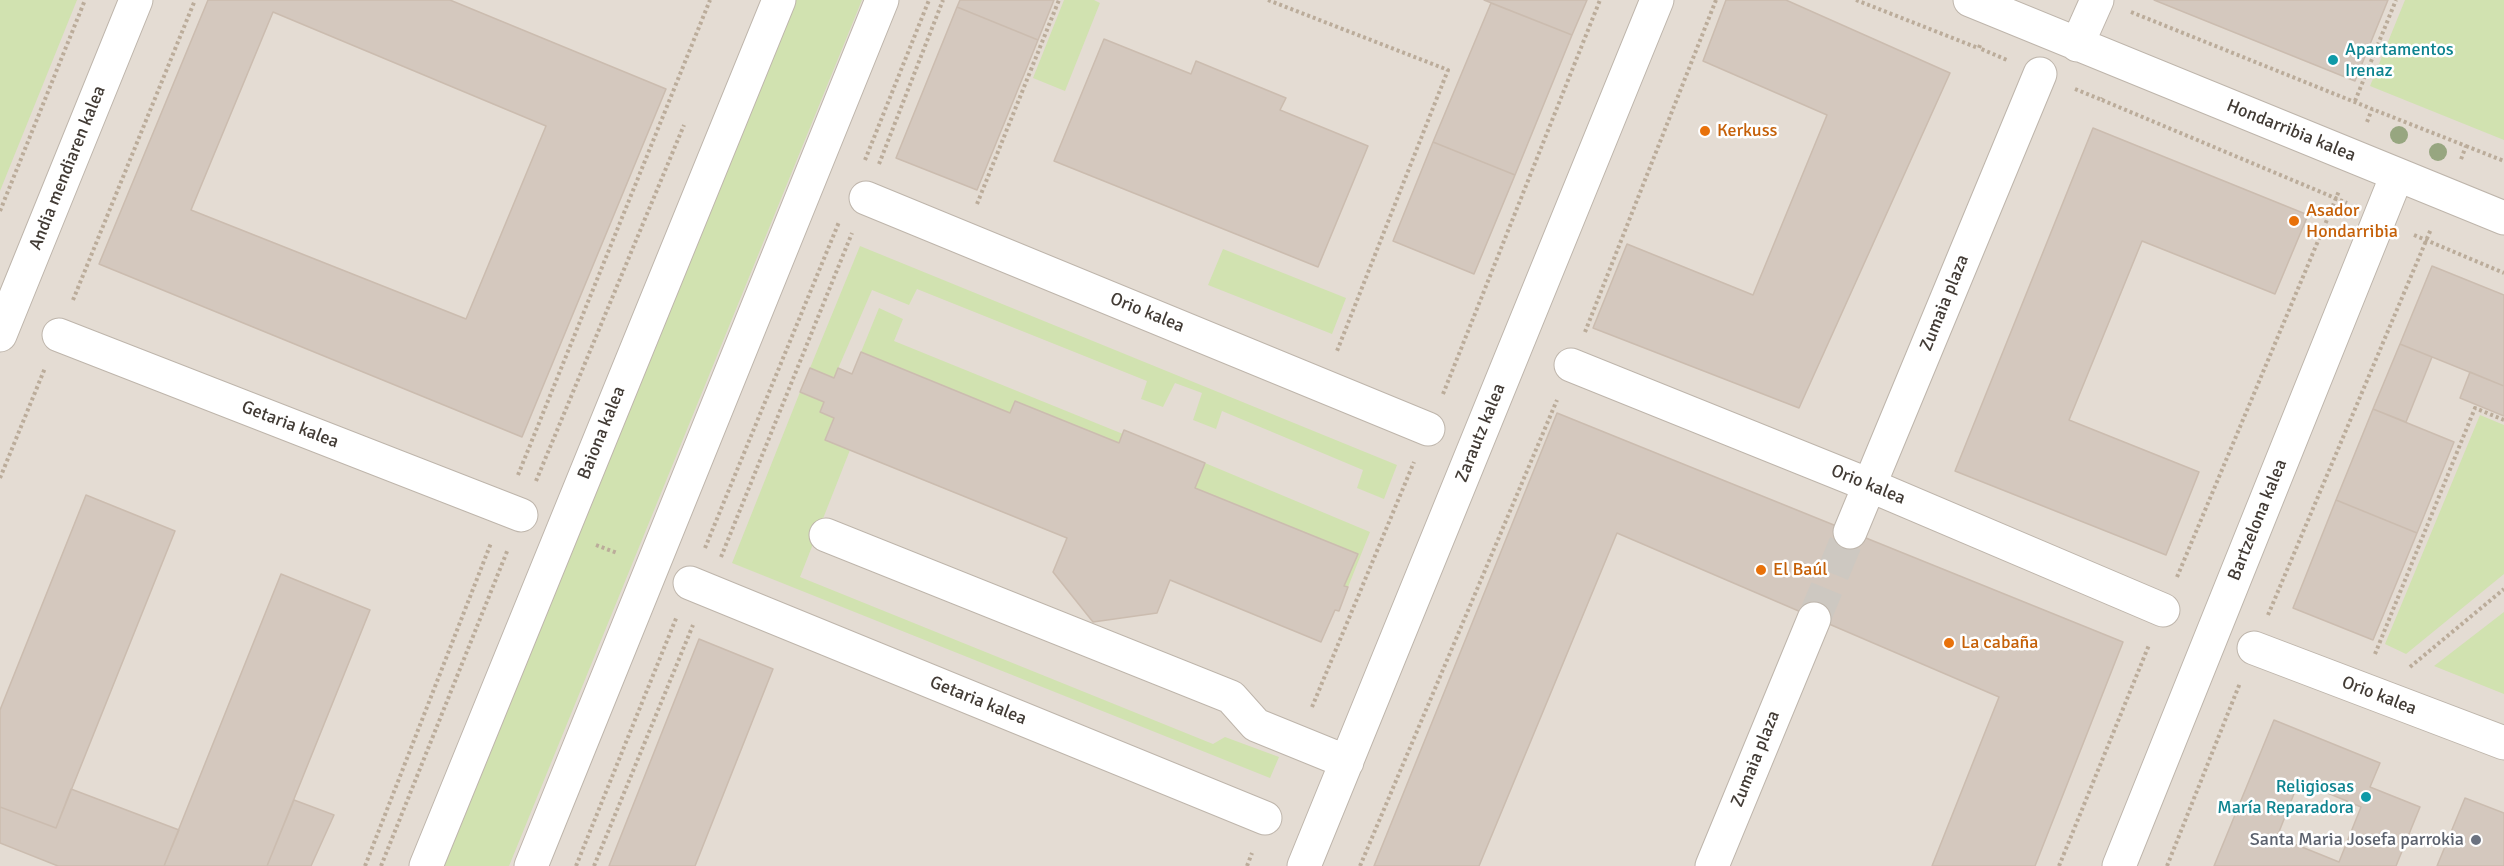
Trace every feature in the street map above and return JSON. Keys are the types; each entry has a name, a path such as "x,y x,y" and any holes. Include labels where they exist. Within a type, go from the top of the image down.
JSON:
{"street":[{"name":"Andia mendiaren kalea","path":"0,335 136,0"},
{"name":"Baiona kalea","path":"426,866 779,0"},
{"path":"531,866 882,0"},
{"name":"Zarautz kalea","path":"1304,866 1656,0"},
{"name":"Hondarribia kalea","path":"1970,0 2023,10 2077,45 2504,218"},
{"path":"2077,45 2097,1"},
{"name":"Zumaia plaza","path":"1850,532 2040,74"},
{"name":"Bartzelona kalea","path":"2119,866 2397,174"},
{"name":"Orio kalea","path":"866,198 1428,429"},
{"name":"Getaria kalea","path":"59,335 513,512"},
{"name":"Orio kalea","path":"1571,365 1869,485 2163,610"},
{"path":"826,535 1231,697 1256,725 1347,762"},
{"name":"Getaria kalea","path":"699,587 1265,818"},
{"name":"Zumaia plaza","path":"1712,866 1814,619"},
{"name":"Orio kalea","path":"2254,648 2504,743"}],"path":[{"path":"0,211 85,0"},
{"path":"0,478 195,0"},
{"path":"381,866 513,512 710,0"},
{"path":"863,166 929,0"},
{"path":"576,866 866,198 943,0"},
{"path":"963,238 1059,0"},
{"path":"1269,0 1448,70 1323,385"},
{"path":"1297,742 1428,429 1600,0"},
{"path":"1360,866 1571,365 1716,0"},
{"path":"1856,0 1978,48"},
{"path":"2355,101 2396,0"},
{"path":"2097,1 2128,10 2372,109"},
{"path":"2102,100 2379,217 2504,273"},
{"path":"365,866 513,512 686,121"},
{"path":"2466,146 2504,161"},
{"path":"594,866 840,221"},
{"path":"2369,692 2475,408 2504,420"},
{"path":"562,530 652,568"},
{"path":"2369,692 2504,589"}],"shaded area":[{"path":"0,0 2504,0 2504,866 0,866"}],"green space":[{"path":"0,0 77,0 0,191"},
{"path":"794,0 862,0 509,866 443,866"},
{"path":"1064,0 1094,0 1100,3 1065,91 1033,78"},
{"path":"2405,0 2504,0 2504,140 2370,86"},
{"path":"860,246 1397,465 1384,499 1357,488 1363,470 1222,411 1216,429 1193,420 1202,393 1175,383 1163,407 1141,399 1147,381 917,289 909,305 872,290 834,378 810,368"},
{"path":"1223,249 1346,298 1332,334 1208,285"},
{"path":"879,308 903,319 894,341 1123,434 1119,443 1015,401 1010,413 861,352"},
{"path":"800,392 824,402 834,418 825,440 850,450 800,577 1213,744 1225,737 1279,757 1270,778 732,563"},
{"path":"2480,415 2504,425 2504,574 2406,654 2385,644"},
{"path":"1205,463 1370,532 1348,587 1344,586 1357,554 1195,488"},
{"path":"2504,612 2504,694 2434,666"}],"building":[{"path":"208,0 450,0 666,89 522,437 99,264","holes":["273,12 546,126 466,319 191,210"]},
{"path":"960,0 1054,0 1038,40 957,7"},
{"path":"1484,0 1587,0 1572,35"},
{"path":"1726,0 1786,0 1950,73 1799,408 1593,328 1627,244 1753,295 1827,115 1703,61"},
{"name":"Apartamentos Irenaz","path":"2154,0 2388,0 2355,81"},
{"path":"1491,3 1572,35 1515,175 1433,142"},
{"path":"957,7 1038,40 977,190 896,158"},
{"path":"1104,39 1191,74 1196,61 1286,98 1280,110 1368,146 1318,267 1054,161"},
{"path":"2093,128 2308,215 2275,294 2142,241 2069,420 2199,472 2166,555 1955,471"},
{"path":"1433,142 1515,175 1474,274 1393,241"},
{"path":"2432,266 2504,295 2504,386 2400,344"},
{"path":"2400,344 2432,357 2406,422 2373,409"},
{"path":"861,352 1010,413 1015,401 1119,443 1124,430 1205,463 1195,488 1358,554 1344,586 1348,587 1339,611 1335,610 1321,642 1170,580 1157,613 1093,622 1053,572 1067,538 825,440 834,418 820,412 824,402 800,392 810,368 834,378 838,368 852,374"},
{"path":"2470,372 2504,386 2504,416 2460,398"},
{"path":"2373,409 2454,442 2417,533 2336,500"},
{"path":"1557,413 2123,642 2035,866 1932,866 1999,697 1617,533 1479,866 1374,866"},
{"path":"86,495 175,531 56,828 0,807 0,710"},
{"path":"2336,500 2417,533 2373,640 2293,608"},
{"path":"281,574 370,610 267,866 164,866"},
{"path":"699,639 773,669 695,866 609,866"},
{"name":"Religiosas María Reparadora","path":"2274,720 2380,763 2370,787 2420,807 2396,866 2214,866","holes":["2299,781 2361,807 2339,862 2277,837"]},
{"path":"71,789 179,830 164,866 58,866 0,843 0,807 56,828"},
{"name":"Santa Maria Josefa parrokia","path":"2465,798 2504,813 2504,866 2437,866"},
{"path":"294,800 334,815 311,866 267,866"}],"tunnel":[{"path":"1814,619 1850,532"}],"place":[{"name":"Apartamentos Irenaz","path":"2333,60"},
{"name":"Kerkuss","path":"1705,131"},
{"name":"Asador Hondarribia","path":"2294,221"},
{"name":"El Baúl","path":"1761,570"},
{"name":"La cabaña","path":"1949,643"},
{"name":"Religiosas María Reparadora","path":"2366,797"},
{"name":"Santa Maria Josefa parrokia","path":"2476,840"}]}
